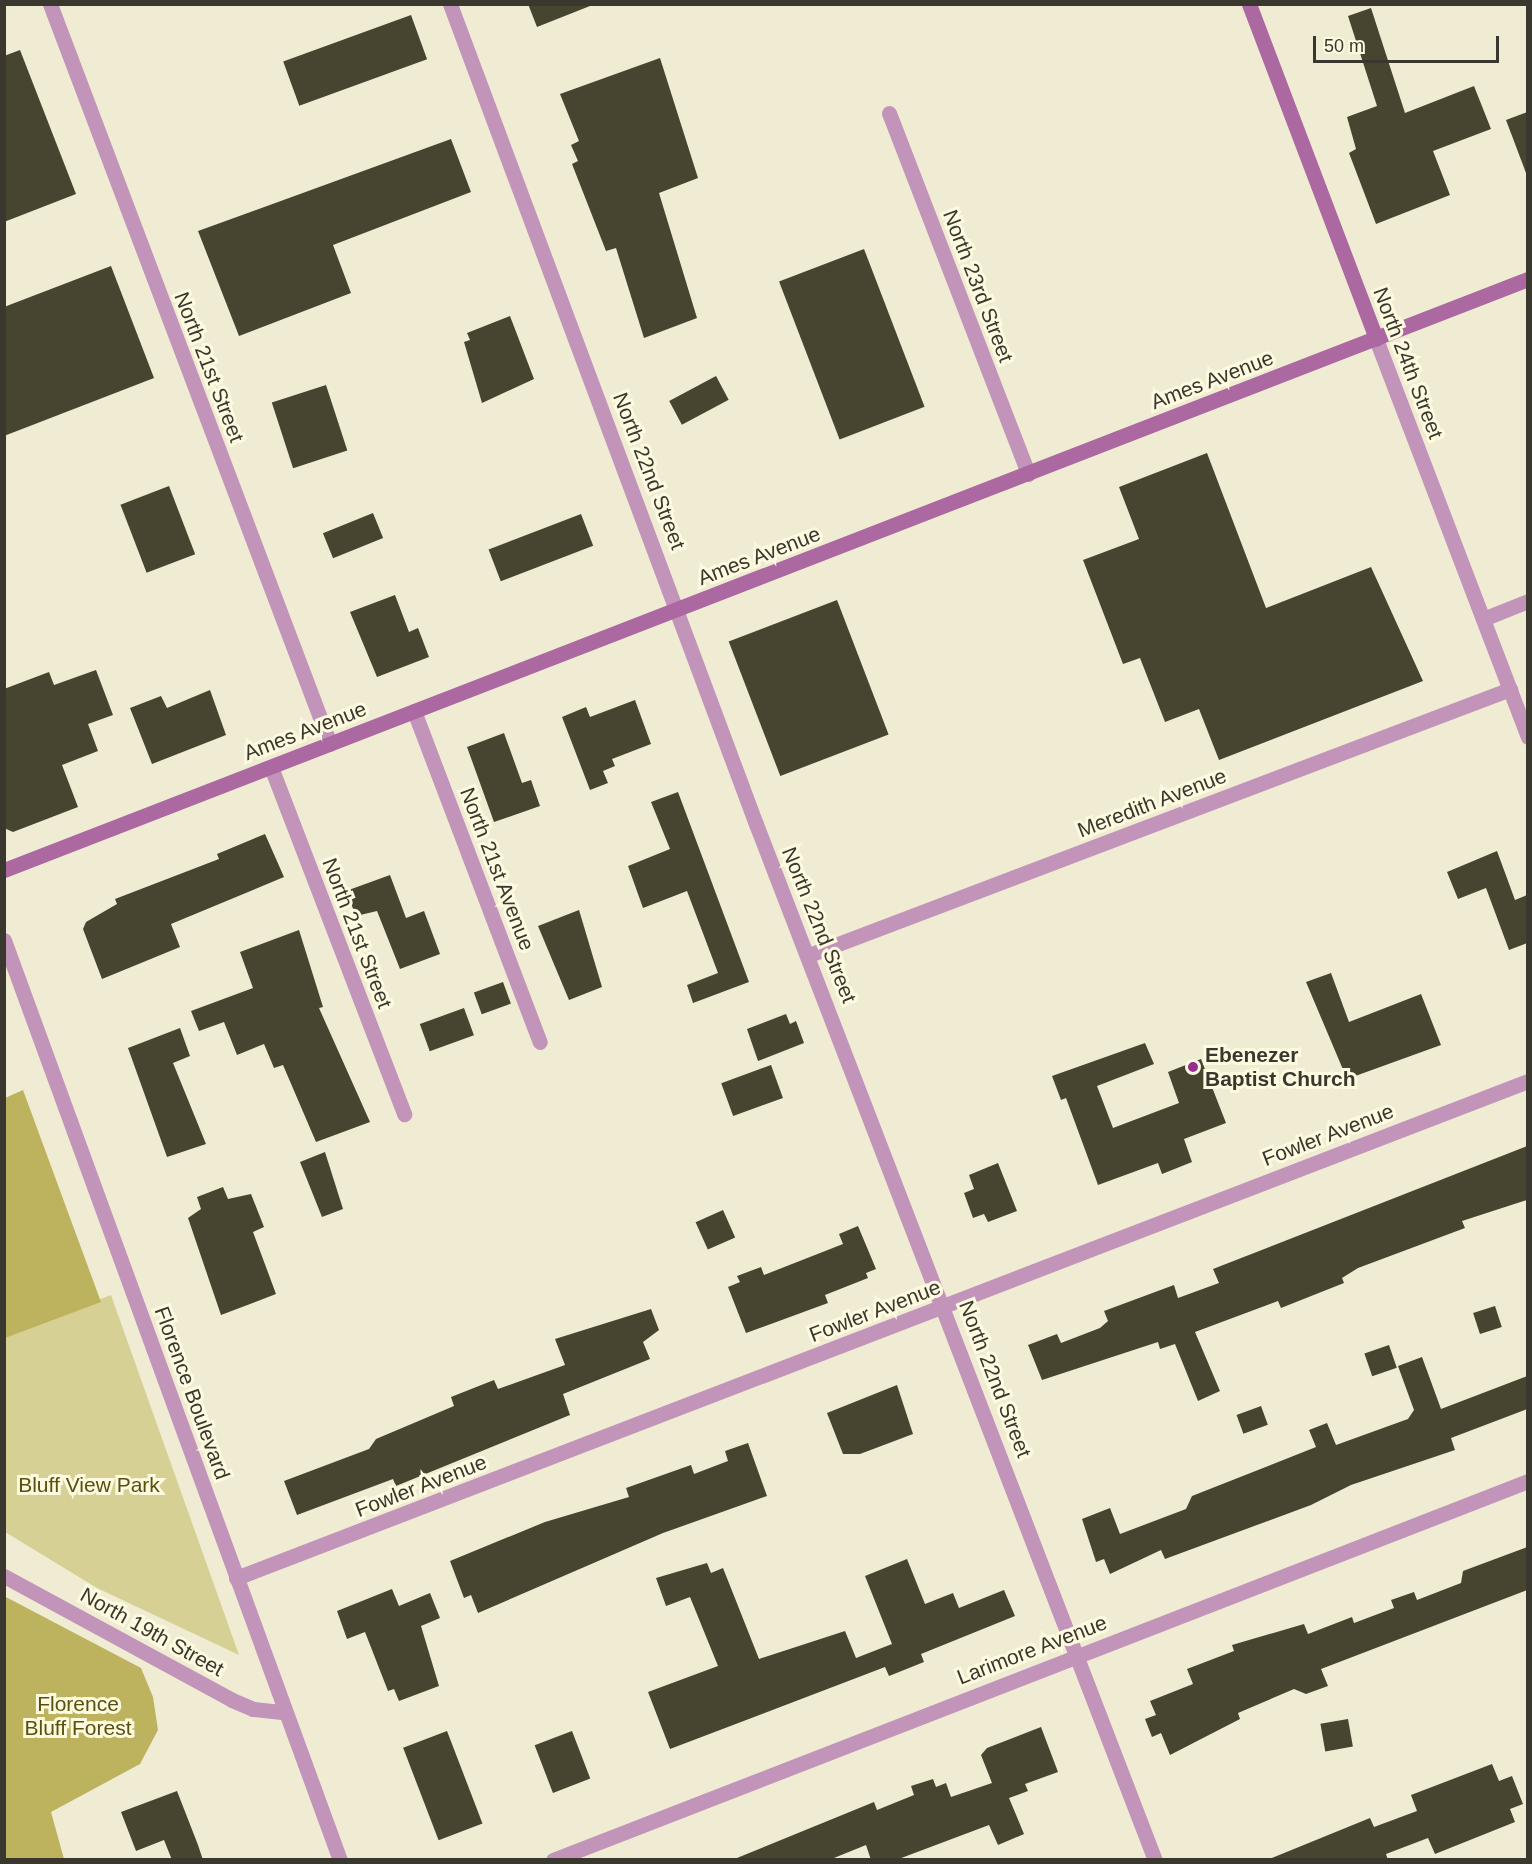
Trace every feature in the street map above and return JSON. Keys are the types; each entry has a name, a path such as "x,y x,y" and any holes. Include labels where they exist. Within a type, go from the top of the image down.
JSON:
{"main road":[{"name":"North 24th Street","path":"1249,4 1377,339"},
{"name":"Ames Avenue","path":"4,870 1527,279"}],"street":[{"name":"North 21st Street","path":"50,4 330,744"},
{"name":"North 22nd Street","path":"450,4 809,955 1155,1860"},
{"name":"North 23rd Street","path":"889,113 1028,474"},
{"name":"North 24th Street","path":"1377,339 1527,737"},
{"path":"1483,619 1527,601"},
{"name":"Meredith Avenue","path":"809,955 1510,689"},
{"name":"North 21st Avenue","path":"414,711 540,1042"},
{"name":"North 21st Street","path":"271,767 404,1114"},
{"name":"Florence Boulevard","path":"4,940 339,1860"},
{"name":"Fowler Avenue","path":"236,1578 1527,1081"},
{"name":"Larimore Avenue","path":"553,1860 1527,1481"},
{"name":"North 19th Street","path":"4,1576 232,1700 253,1709 284,1712"}],"green space":[{"path":"23,1090 101,1302 5,1338 5,1098"},
{"name":"Bluff View Park","path":"111,1295 239,1655 97,1588 5,1532 5,1336"},
{"name":"Florence Bluff Forest","path":"4,1596 141,1668 153,1697 158,1730 140,1764 51,1812 64,1859 5,1859"}],"building":[{"path":"528,4 590,4 590,6 537,27"},
{"path":"1371,8 1405,113 1474,86 1491,129 1433,151 1450,195 1376,224 1349,153 1356,149 1347,117 1377,106 1348,16"},
{"path":"411,15 427,59 299,106 283,62"},
{"path":"20,50 76,194 4,222 4,56"},
{"path":"660,58 698,178 659,193 697,318 644,338 616,248 606,251 572,164 578,161 571,145 579,141 560,94"},
{"path":"1527,112 1527,172 1526,173 1506,120"},
{"path":"451,139 471,192 333,245 351,293 239,336 198,231"},
{"path":"864,249 925,407 840,439 779,282"},
{"path":"111,266 154,378 4,436 4,307"},
{"path":"510,316 534,379 482,403 464,342 470,340 467,333"},
{"path":"716,376 729,400 682,425 669,401"},
{"path":"326,385 347,451 293,468 272,403"},
{"path":"1207,453 1266,608 1371,567 1423,681 1219,760 1199,709 1165,722 1140,658 1123,664 1083,560 1139,539 1119,487"},
{"path":"169,486 195,554 147,573 120,505"},
{"path":"373,513 383,538 333,558 323,533"},
{"path":"581,514 593,546 501,581 489,549"},
{"path":"395,595 409,632 418,628 429,657 377,677 350,612"},
{"path":"837,600 889,734 780,776 729,642"},
{"path":"96,670 113,715 88,724 98,751 62,765 78,807 13,832 4,828 4,689 49,672 54,685"},
{"path":"210,690 226,735 152,764 130,708 161,696 167,708"},
{"path":"635,700 651,744 612,759 615,766 603,771 608,783 590,790 562,717 586,707 590,717"},
{"path":"504,733 522,783 531,780 540,806 494,822 467,747"},
{"path":"678,792 749,982 693,1003 687,985 718,973 687,891 643,908 628,866 670,849 651,802"},
{"path":"265,834 284,877 171,924 180,947 102,979 83,929 86,922 117,904 115,899 219,859 217,854"},
{"path":"1497,851 1515,900 1527,895 1527,943 1509,950 1486,888 1458,899 1447,872"},
{"path":"390,875 406,918 424,911 440,954 400,969 377,911 356,916 346,891"},
{"path":"579,910 602,987 569,1000 538,926"},
{"path":"299,930 323,1007 319,1008 370,1122 316,1142 283,1065 274,1068 264,1044 237,1055 224,1022 199,1031 191,1011 253,988 240,952"},
{"path":"1331,973 1349,1022 1421,994 1441,1045 1347,1079 1306,982"},
{"path":"503,982 511,1004 482,1014 474,993"},
{"path":"464,1008 474,1035 430,1051 420,1024"},
{"path":"786,1014 790,1024 796,1021 804,1043 758,1061 747,1029"},
{"path":"180,1028 190,1056 173,1063 206,1144 167,1157 128,1048"},
{"path":"1145,1043 1154,1064 1097,1086 1113,1128 1179,1103 1168,1072 1201,1059 1226,1123 1184,1139 1192,1162 1162,1174 1158,1163 1098,1185 1066,1098 1061,1100 1052,1076"},
{"path":"771,1065 783,1098 733,1116 721,1083"},
{"path":"1527,1146 1527,1200 1462,1221 1465,1228 1358,1268 1342,1278 1344,1283 1281,1308 1278,1301 1195,1332 1220,1391 1198,1401 1175,1344 1160,1349 1158,1342 1042,1380 1028,1345 1057,1334 1061,1343 1100,1328 1108,1321 1104,1311 1174,1285 1178,1298 1219,1283 1213,1269"},
{"path":"325,1152 343,1209 322,1217 300,1162"},
{"path":"998,1163 1017,1211 988,1222 984,1214 973,1218 964,1193 974,1189 969,1175"},
{"path":"223,1187 228,1199 251,1194 264,1227 253,1232 276,1294 221,1315 188,1218 201,1209 197,1197"},
{"path":"723,1210 735,1237 708,1250 696,1222"},
{"path":"858,1226 876,1269 866,1273 868,1278 825,1295 828,1303 746,1333 728,1287 740,1282 737,1276 761,1267 764,1275 843,1244 839,1234"},
{"path":"1495,1306 1502,1327 1480,1334 1473,1313"},
{"path":"651,1309 659,1330 643,1342 650,1359 563,1394 570,1415 396,1486 393,1479 297,1515 284,1481 369,1449 376,1439 454,1406 451,1397 494,1380 498,1389 565,1365 555,1339"},
{"path":"1389,1345 1397,1368 1372,1376 1364,1353"},
{"path":"1422,1357 1441,1409 1527,1376 1527,1409 1451,1438 1455,1450 1351,1485 1311,1505 1165,1559 1161,1550 1110,1574 1104,1559 1096,1562 1082,1519 1110,1508 1120,1534 1186,1509 1192,1496 1316,1447 1309,1430 1327,1423 1336,1445 1408,1419 1414,1410 1398,1366"},
{"path":"897,1385 913,1434 860,1454 843,1454 827,1413"},
{"path":"1261,1406 1268,1425 1243,1434 1237,1415"},
{"path":"748,1443 767,1496 663,1533 478,1613 471,1595 464,1598 450,1561 545,1522 629,1497 626,1488 691,1465 694,1474 728,1461 725,1451"},
{"path":"1527,1547 1527,1590 1321,1669 1328,1686 1306,1694 1294,1689 1238,1713 1240,1719 1170,1755 1161,1733 1152,1737 1145,1719 1156,1715 1150,1701 1193,1684 1187,1669 1234,1651 1232,1645 1304,1624 1308,1634 1352,1617 1354,1623 1394,1608 1391,1600 1414,1592 1417,1600 1461,1583 1463,1571"},
{"path":"907,1559 925,1604 953,1593 959,1608 1004,1590 1015,1616 921,1654 924,1662 889,1676 885,1667 670,1749 648,1692 718,1666 690,1597 666,1606 656,1578 707,1563 711,1573 723,1568 759,1659 845,1631 856,1658 892,1644 865,1576"},
{"path":"392,1589 399,1606 430,1593 440,1618 421,1626 439,1686 399,1701 394,1689 388,1691 365,1632 347,1639 337,1611"},
{"path":"1348,1719 1353,1747 1325,1751 1320,1724"},
{"path":"1041,1727 1058,1772 1025,1784 1028,1791 1009,1798 1024,1834 998,1845 989,1825 896,1860 871,1860 866,1845 829,1860 732,1860 874,1802 877,1810 914,1795 911,1786 933,1779 936,1787 946,1783 951,1797 992,1783 981,1755 987,1748"},
{"path":"447,1731 482,1823 439,1840 403,1748"},
{"path":"572,1731 590,1779 553,1793 535,1745"},
{"path":"1492,1764 1499,1781 1512,1776 1523,1804 1510,1809 1515,1822 1435,1854 1428,1838 1386,1854 1388,1860 1267,1860 1370,1818 1374,1827 1417,1811 1411,1795"},
{"path":"177,1791 203,1860 172,1860 164,1840 136,1851 121,1812"}],"place":[{"name":"Ebenezer Baptist Church","path":"1193,1067"}]}
